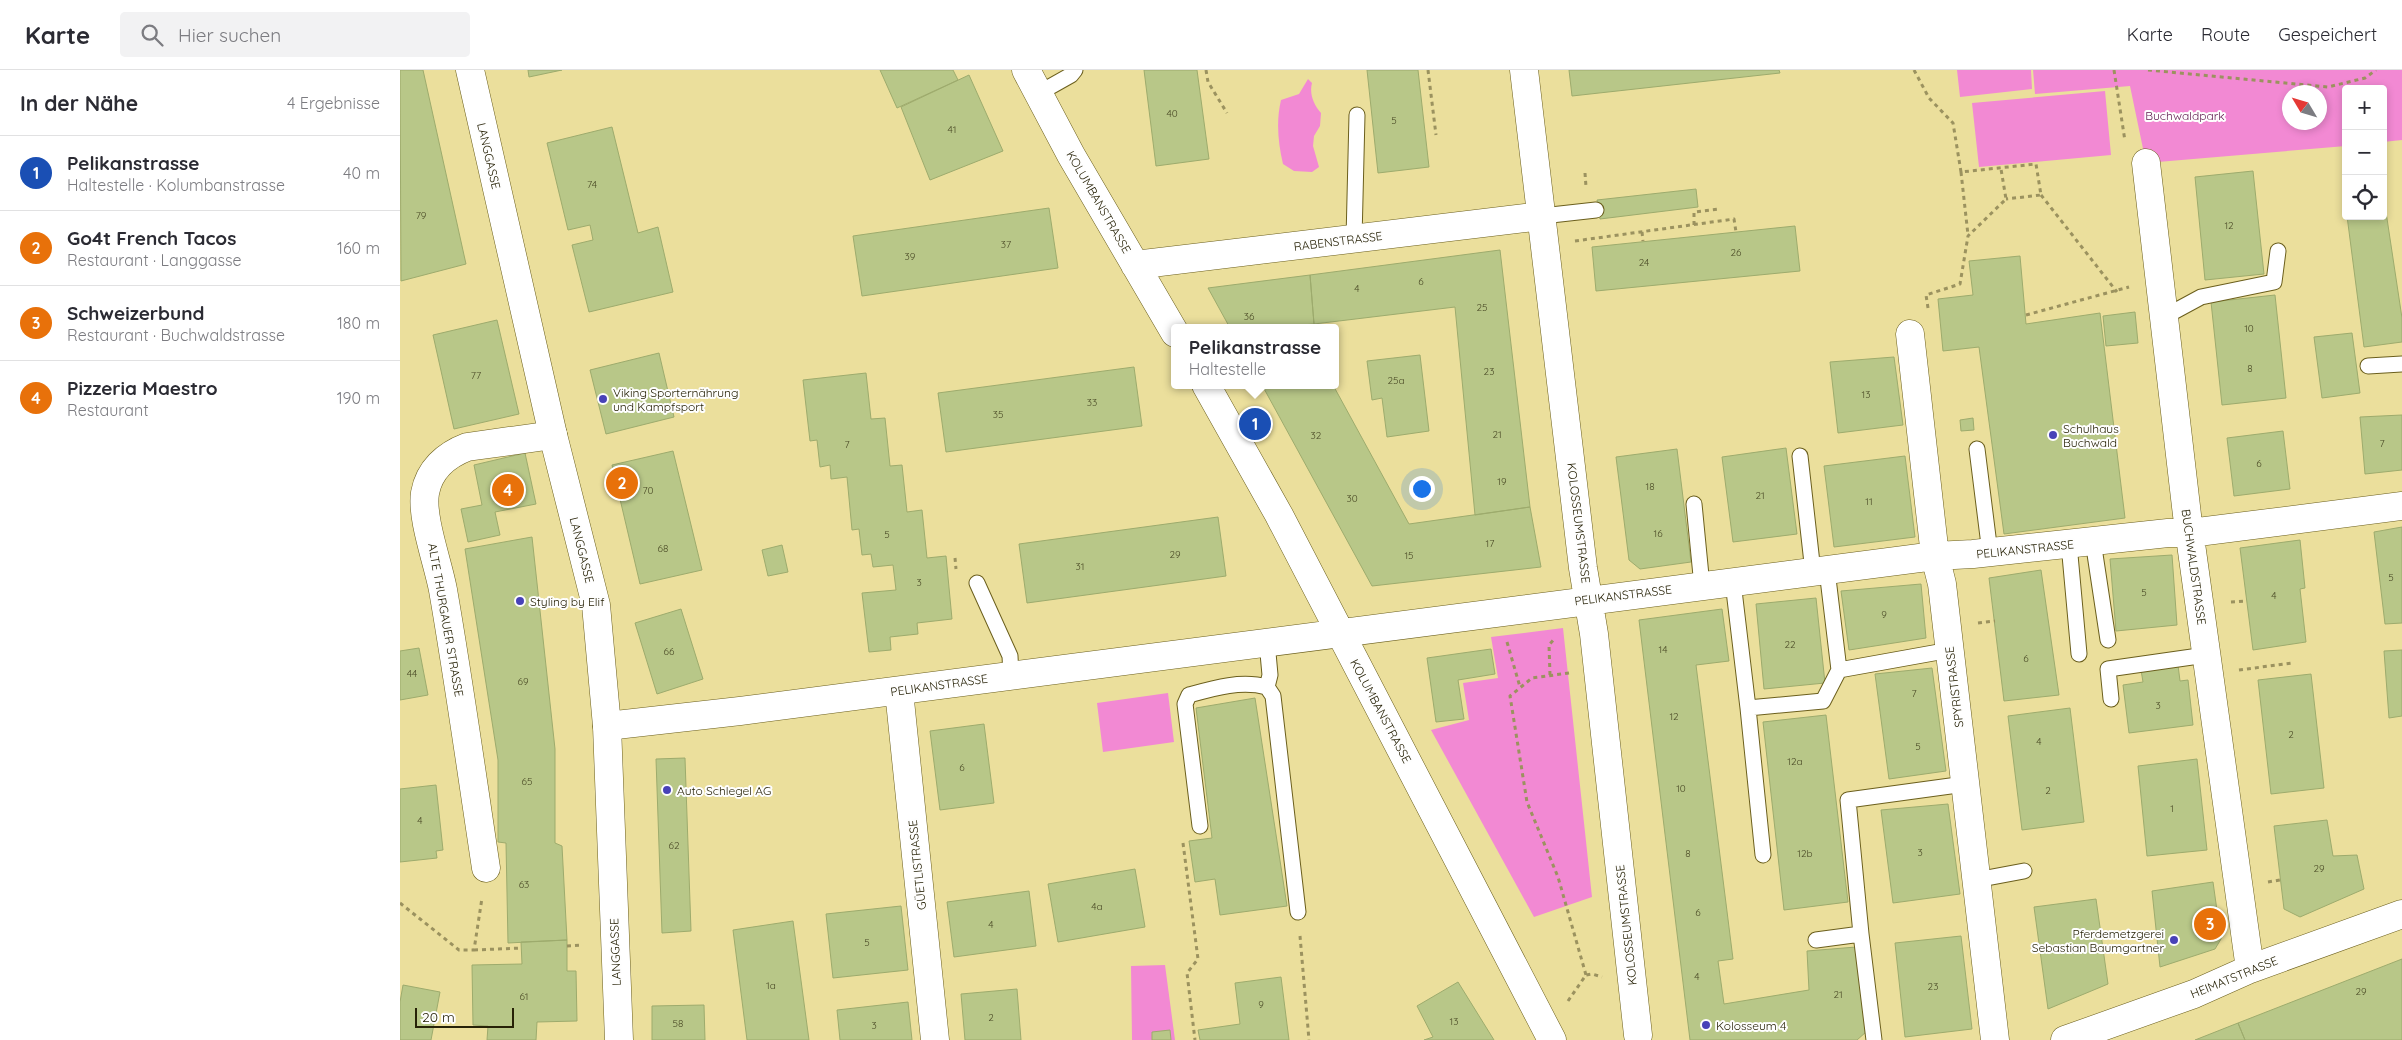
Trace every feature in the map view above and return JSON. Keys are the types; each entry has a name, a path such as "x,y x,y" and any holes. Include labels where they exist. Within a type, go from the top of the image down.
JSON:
{"street":[{"name":"LANGGASSE","path":"470,70 553,435 596,606 607,726 619,1040"},
{"name":"KOLOSSEUMSTRASSE","path":"1524,70 1583,568 1589,600 1638,1036"},
{"name":"KOLUMBANSTRASSE","path":"1033,81 1071,155 1171,326"},
{"name":"BUCHWALDSTRASSE","path":"2136,156 2164,317 2206,655 2250,969"},
{"name":"RABENSTRASSE","path":"1135,265 1542,216"},
{"name":"SPYRISTRASSE","path":"1910,334 1935,556 1942,584 1950,650 1995,1040"},
{"name":"KOLUMBANSTRASSE","path":"1208,389 1279,515 1552,1040"},
{"name":"ALTE THURGAUER STRASSE","path":"486,868 443,588 425,509 425,493 429,479 437,466 466,447 553,435"},
{"name":"PELIKANSTRASSE","path":"607,726 899,691 1935,556 2168,533 2190,533 2402,506"},
{"name":"GÜETLISTRASSE","path":"899,691 936,1040"},
{"name":"HEIMATSTRASSE","path":"2065,1040 2194,994 2250,969 2402,914"}],"lane":[{"path":"1033,81 1071,75 1074,70"},
{"path":"1354,239 1357,115"},
{"path":"1542,216 1596,210"},
{"path":"2164,317 2201,297 2274,282 2278,251"},
{"path":"2368,366 2402,364"},
{"path":"1977,449 1990,552"},
{"path":"1748,708 1823,701 1839,670 1800,456"},
{"path":"1694,504 1702,586"},
{"path":"2081,542 2108,640"},
{"path":"2079,654 2081,542"},
{"path":"1733,582 1763,855"},
{"path":"978,583 1010,656 1011,676"},
{"path":"1267,642 1270,675 1267,687"},
{"path":"1839,670 1950,650"},
{"path":"2111,699 2108,669 2206,655"},
{"path":"1200,826 1185,704 1189,695 1217,687 1254,684 1267,687 1273,696 1298,912"},
{"path":"1874,1040 1861,934 1848,800 1965,784"},
{"path":"1976,880 2024,871"},
{"path":"1816,940 1861,934"}],"path":[{"path":"1206,70 1208,82 1227,113"},
{"path":"1428,70 1436,135"},
{"path":"1914,70 1929,98 1953,123 1968,236 1960,284 1926,295 1928,312"},
{"path":"2114,70 2136,156"},
{"path":"2148,70 2328,87 2365,78 2376,70"},
{"path":"1960,172 2036,164 2040,195 2117,292 2026,315"},
{"path":"2001,169 2006,199"},
{"path":"1968,236 2006,199 2040,195"},
{"path":"1694,225 1694,212 1720,209"},
{"path":"1574,241 1734,219 1736,232"},
{"path":"1642,232 1644,241"},
{"path":"1506,639 1520,687"},
{"path":"1549,645 1550,675"},
{"path":"2234,671 2292,663"},
{"path":"1575,672 1532,678 1510,696 1527,802 1558,877 1586,975"},
{"path":"1195,1040 1188,972 1198,959 1182,841 1200,826"},
{"path":"474,950 486,868"},
{"path":"400,904 459,950 521,948"},
{"path":"1298,912 1309,1040"},
{"path":"567,946 582,945"},
{"path":"1568,1001 1586,975 1592,974 1606,978"}],"green space":[{"path":"1957,70 2031,70 2032,89 1960,97"},
{"name":"Buchwaldpark","path":"2033,70 2402,70 2402,140 2387,142 2387,85 2342,85 2342,146 2146,163 2130,86 2035,94"},
{"path":"1308,79 1312,83 1313,99 1321,113 1320,126 1314,136 1313,146 1319,167 1312,172 1294,171 1283,164 1278,132 1281,100 1299,94"},
{"path":"2105,91 2111,155 1979,167 1972,103"},
{"path":"1563,628 1592,897 1534,917 1431,730 1469,720 1463,683 1498,678 1491,637"},
{"path":"1168,693 1174,742 1103,752 1097,703"},
{"path":"1165,965 1175,1040 1132,1040 1131,966"}],"building":[{"path":"400,70 423,70 466,264 401,281"},
{"path":"528,70 562,70 529,77"},
{"path":"880,70 953,70 958,80 897,108"},
{"path":"1144,70 1197,70 1209,159 1156,166"},
{"path":"1367,70 1418,70 1429,167 1378,173"},
{"path":"1569,70 1779,70 1780,73 1572,96"},
{"path":"969,75 1003,151 930,180 901,107"},
{"path":"612,127 638,233 658,227 673,292 589,312 572,245 593,240 590,225 568,230 547,143"},
{"path":"2253,171 2264,274 2205,280 2195,177"},
{"path":"1696,189 1698,207 1600,219 1597,200"},
{"path":"1049,208 1058,268 862,296 853,236"},
{"path":"2387,219 2402,318 2402,342 2364,347 2348,220"},
{"path":"1795,226 1800,271 1596,291 1592,247"},
{"path":"1500,250 1530,507 1475,515 1455,307 1314,324 1310,275"},
{"name":"Schulhaus Buchwald","path":"2020,256 2026,324 2100,313 2125,518 2004,534 1979,347 1943,351 1938,299 1973,295 1969,261"},
{"path":"1310,275 1314,324 1228,324 1208,288"},
{"path":"2275,295 2286,398 2222,405 2211,302"},
{"path":"2135,312 2138,343 2106,346 2103,316"},
{"path":"497,320 519,414 454,429 433,335"},
{"path":"2352,333 2360,393 2322,398 2314,337"},
{"path":"659,353 674,417 606,434 590,370"},
{"path":"1420,355 1429,431 1387,437 1382,398 1372,400 1367,361"},
{"path":"1894,357 1903,425 1838,433 1830,362"},
{"path":"1134,367 1142,426 946,452 938,393"},
{"path":"866,373 871,419 885,418 890,466 902,465 907,512 922,510 927,558 946,556 952,619 917,623 918,634 890,637 891,650 869,652 862,593 896,590 893,565 873,567 871,554 862,555 859,529 852,530 847,477 831,479 830,465 820,467 817,440 810,441 803,380"},
{"path":"1264,389 1335,389 1409,524 1530,507 1541,567 1372,586"},
{"path":"2402,415 2402,470 2365,474 2360,417"},
{"path":"1973,418 1974,430 1961,431 1960,420"},
{"path":"2283,431 2290,489 2234,496 2227,438"},
{"path":"1786,448 1797,534 1733,542 1722,457"},
{"path":"1677,449 1691,562 1640,569 1629,560 1616,457"},
{"path":"673,451 702,570 640,584 612,465"},
{"path":"525,453 536,504 495,512 500,535 468,542 461,509 482,505 474,465"},
{"path":"1905,456 1915,537 1834,547 1824,466"},
{"path":"1218,517 1226,576 1027,603 1019,544"},
{"path":"2402,527 2402,623 2385,624 2374,532"},
{"path":"532,537 555,749 555,843 562,846 567,940 508,943 506,843 498,842 498,760 465,549"},
{"path":"2300,540 2305,588 2300,589 2306,642 2253,650 2240,548"},
{"path":"782,545 788,572 768,576 762,550"},
{"path":"2172,555 2177,625 2116,631 2110,559"},
{"path":"2041,570 2059,695 2004,701 1989,578"},
{"path":"1921,584 1926,638 1849,650 1841,591"},
{"path":"1816,598 1825,683 1764,689 1756,604"},
{"path":"681,609 703,679 657,694 635,623"},
{"path":"1722,609 1729,661 1696,665 1733,959 1718,961 1724,1004 1809,990 1807,951 1856,947 1866,1032 1857,1040 1690,1040 1639,620"},
{"path":"419,648 428,695 400,700 400,651"},
{"path":"1491,649 1495,674 1458,680 1464,719 1436,722 1427,658"},
{"path":"2402,650 2402,716 2389,718 2384,651"},
{"path":"2178,665 2180,681 2188,680 2193,725 2129,733 2123,685 2143,682 2141,670"},
{"path":"1932,668 1946,771 1889,779 1875,674"},
{"path":"2311,674 2324,788 2271,794 2258,680"},
{"path":"1255,698 1287,906 1220,915 1215,879 1195,882 1189,841 1212,838 1196,708"},
{"path":"2070,708 2084,822 2022,830 2008,716"},
{"path":"1826,715 1848,902 1784,910 1763,722"},
{"path":"984,724 994,803 940,810 930,731"},
{"path":"685,758 691,931 662,933 656,759"},
{"path":"2197,759 2207,850 2147,856 2138,766"},
{"path":"436,785 443,850 436,851 437,858 400,862 400,789"},
{"path":"1948,804 1960,894 1893,903 1881,810"},
{"path":"2327,820 2333,856 2357,855 2364,889 2300,917 2284,909 2274,826"},
{"path":"1135,869 1145,927 1058,942 1048,884"},
{"path":"2213,882 2221,939 2215,949 2160,967 2152,891"},
{"path":"1029,891 1036,946 954,957 947,902"},
{"path":"2096,899 2108,984 2048,1009 2034,907"},
{"path":"901,906 908,970 833,978 826,914"},
{"path":"793,921 809,1040 747,1040 733,930"},
{"path":"1961,936 1972,1029 1905,1037 1895,943"},
{"path":"567,940 567,971 576,971 577,1021 537,1022 536,1040 487,1040 488,1026 473,1025 472,965 522,964 521,942"},
{"path":"2402,959 2402,1040 2245,1040 2238,1023"},
{"path":"1281,977 1289,1040 1200,1040 1198,1030 1240,1024 1235,983"},
{"path":"1458,982 1494,1040 1424,1040 1433,1037 1417,1006"},
{"path":"403,985 440,992 431,1040 400,1040 400,1002"},
{"path":"1017,989 1021,1040 965,1040 961,994"},
{"path":"908,1002 912,1040 840,1040 837,1010"},
{"path":"704,1005 705,1040 652,1040 652,1006"},
{"path":"2238,1023 2245,1040 2195,1040"},
{"path":"1170,1030 1171,1040 1152,1040 1152,1032"}],"place":[{"name":"Viking Sporternährung und Kampfsport","path":"603,399"},
{"name":"Pelikanstrasse","path":"1255,424"},
{"name":"Schulhaus Buchwald","path":"2053,435"},
{"name":"Go4t French Tacos","path":"622,483"},
{"name":"Pizzeria Maestro","path":"508,490"},
{"name":"Styling by Elif","path":"520,601"},
{"name":"Auto Schlegel AG","path":"667,790"},
{"name":"Schweizerbund","path":"2210,924"},
{"name":"Pferdemetzgerei Sebastian Baumgartner","path":"2174,940"},
{"name":"Kolosseum 4","path":"1706,1025"}]}
